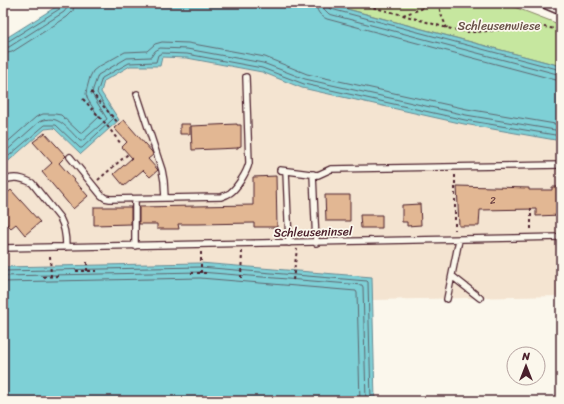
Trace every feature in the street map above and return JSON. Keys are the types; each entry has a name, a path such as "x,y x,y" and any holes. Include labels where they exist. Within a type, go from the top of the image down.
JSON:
{"street":[{"path":"547,3 561,9"}],"lane":[{"path":"70,157 92,185 105,198 136,199 221,197 231,192 248,168 246,77"},
{"path":"137,94 162,170 165,198"},
{"path":"280,170 318,175 331,169 561,165"},
{"path":"286,171 289,243"},
{"path":"313,174 316,243"},
{"path":"3,181 6,179 20,178 26,179 32,183 64,224 66,247"},
{"path":"136,199 136,246"},
{"name":"Schleuseninsel","path":"3,248 561,237"},
{"path":"447,299 457,240"},
{"path":"452,276 480,298"}],"path":[{"path":"356,3 467,32 538,26 561,30"},
{"path":"403,15 421,9 431,3"},
{"path":"438,3 447,28"},
{"path":"91,92 119,124"},
{"path":"83,99 105,123 121,144"},
{"path":"92,185 128,154"},
{"path":"455,168 457,240"},
{"path":"531,208 531,238"},
{"path":"293,280 298,243"},
{"path":"241,278 242,244"},
{"path":"201,261 201,273"},
{"path":"87,262 87,271"},
{"path":"50,264 51,276"},
{"path":"76,271 98,271"},
{"path":"192,273 209,273"},
{"path":"43,277 59,276"}],"shaded area":[{"path":"161,57 187,58 262,72 302,88 464,124 561,141 561,296 373,300 372,277 200,263 3,267 3,166 45,129 54,128 81,154 104,81 130,66 160,66"}],"green space":[{"name":"Schleusenwiese","path":"325,3 504,3 561,25 561,66"}],"water":[{"path":"62,3 324,3 561,66 561,141 464,124 302,88 262,72 187,58 162,57 160,66 130,66 104,81 101,92 119,120 81,154 54,128 45,129 3,166 3,40"},
{"path":"200,263 372,277 375,401 3,401 3,267"}],"building":[{"path":"124,120 152,152 153,155 148,159 158,170 150,177 143,170 124,186 114,174 132,158 122,147 127,142 114,128"},
{"path":"180,124 190,124 190,134 180,134"},
{"path":"241,125 241,146 238,148 192,150 191,126"},
{"path":"45,133 66,156 59,163 88,196 73,209 42,172 52,163 33,142"},
{"path":"276,176 277,227 254,227 254,223 178,224 179,229 157,229 157,224 139,224 139,207 253,205 253,177"},
{"path":"457,186 529,188 529,190 552,190 552,187 561,187 561,215 536,216 536,209 480,210 479,226 459,226"},
{"path":"11,190 40,222 25,235 16,224 11,228 3,220 3,197"},
{"path":"325,195 350,195 350,221 326,221"},
{"path":"420,204 421,225 407,226 407,222 402,222 402,205"},
{"path":"94,207 131,207 131,224 94,225"},
{"path":"360,215 382,215 382,228 361,228"}]}
